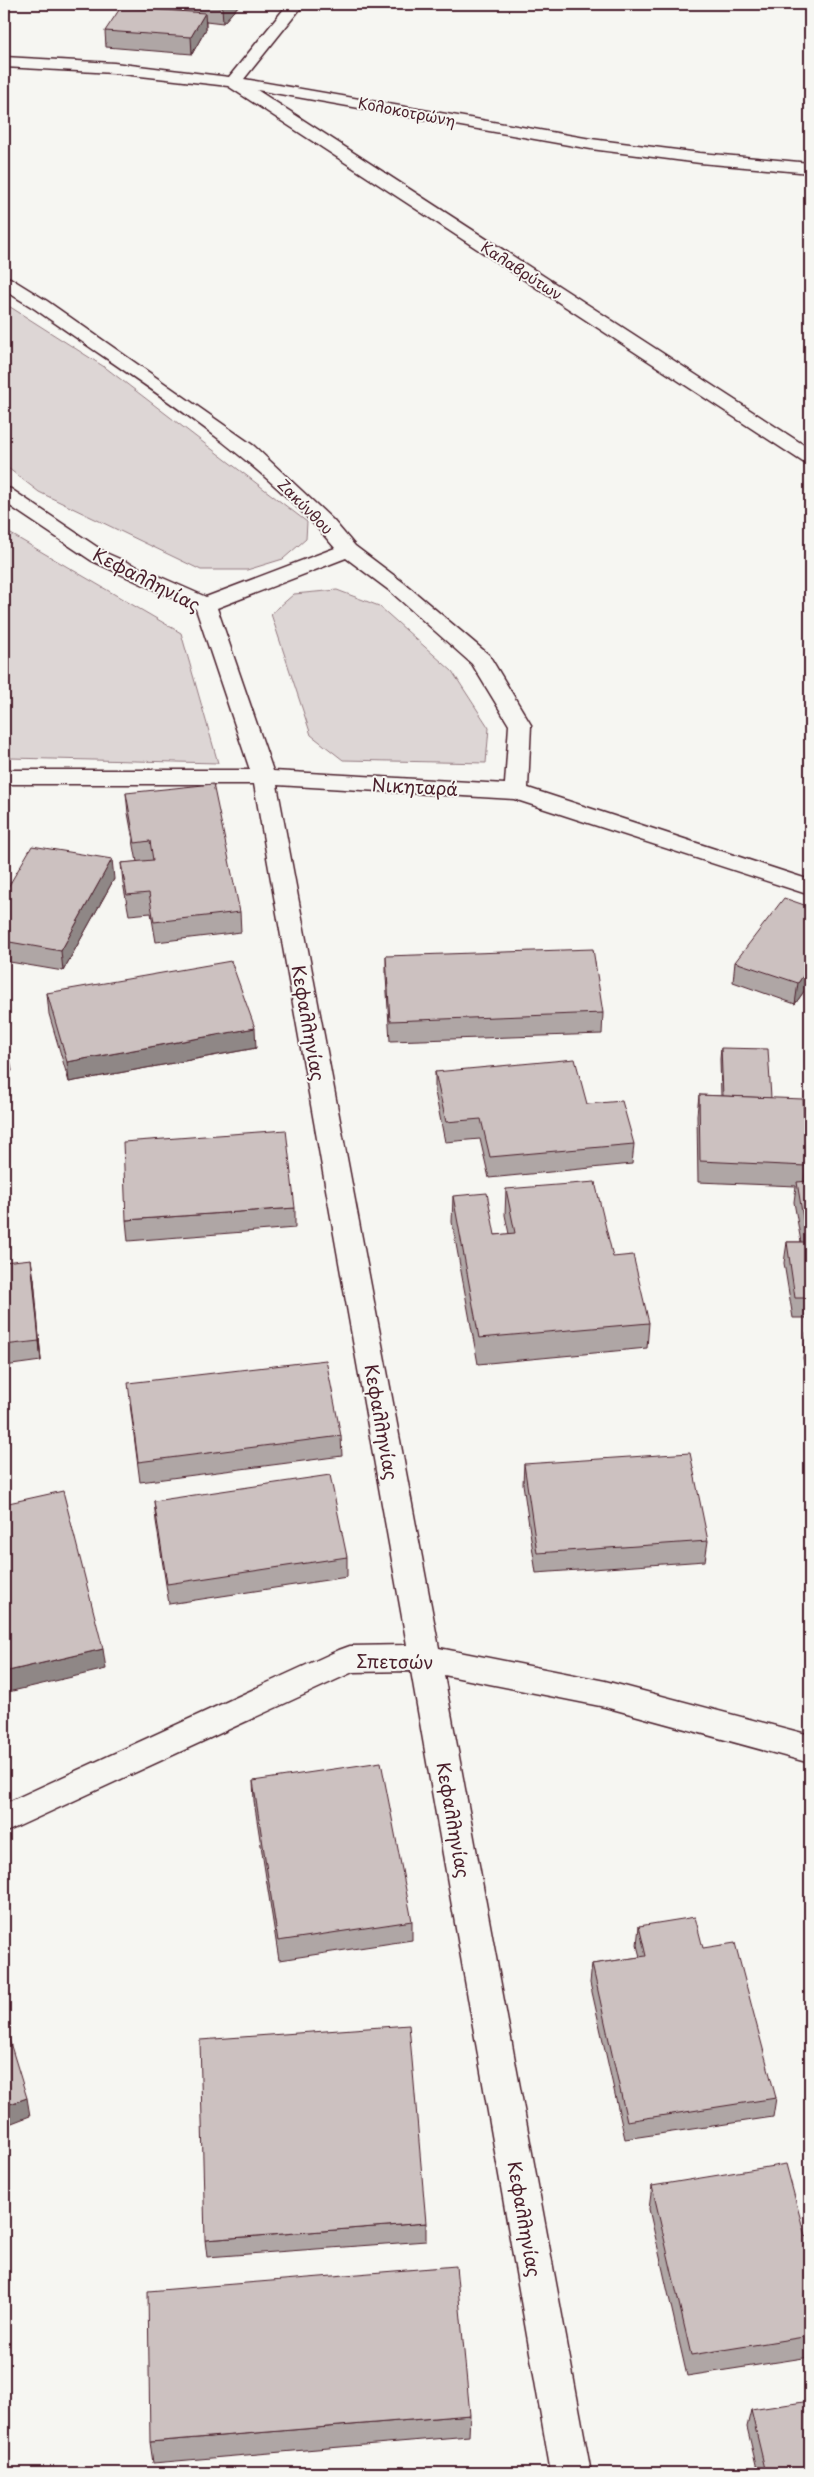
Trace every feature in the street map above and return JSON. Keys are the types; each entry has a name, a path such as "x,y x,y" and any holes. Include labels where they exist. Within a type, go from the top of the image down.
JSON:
{"street":[{"path":"233,82 296,4"},
{"name":"Κολοκοτρώνη","path":"4,62 115,68 233,82 315,94 520,132 706,160 810,168"},
{"name":"Καλαβρύτων","path":"233,82 810,458"},
{"name":"Ζακύνθου","path":"4,282 41,305 247,450 326,524 348,550 397,587 481,660 520,725 516,792"},
{"name":"Κεφαλληνίας","path":"4,493 99,557 205,605 264,777 425,1658 571,2473"},
{"path":"205,605 348,550"},
{"name":"Νικηταρά","path":"4,777 264,777 516,792 810,888"},
{"name":"Σπετσών","path":"4,1819 350,1659 425,1658 605,1694 810,1749"}],"shaded area":[{"path":"4,303 106,368 307,522 306,539 283,559 247,570 201,570 39,492 4,465"},
{"path":"4,530 181,633 218,763 10,758 4,753"},
{"path":"337,590 379,606 452,671 489,728 486,763 343,760 311,735 271,614 294,594"}],"building":[{"path":"194,4 225,4 222,7"},
{"path":"121,7 205,13 191,37 105,31"},
{"path":"213,784 240,912 154,922 149,893 127,895 121,863 153,860 150,841 135,843 126,793"},
{"path":"32,846 112,859 61,951 4,941 4,894"},
{"path":"784,898 810,907 810,966 798,983 735,962"},
{"path":"593,949 603,1013 390,1021 386,956"},
{"path":"231,961 255,1028 67,1062 47,993"},
{"path":"4,1048 9,1051 4,1055"},
{"path":"721,1048 768,1049 771,1098 723,1096"},
{"path":"575,1059 587,1104 622,1101 634,1144 490,1157 481,1119 446,1122 435,1072"},
{"path":"699,1095 803,1099 806,1166 700,1161"},
{"path":"286,1130 295,1208 126,1220 123,1142"},
{"path":"810,1181 810,1298 795,1298 787,1242 807,1242 797,1182"},
{"path":"595,1182 613,1257 633,1255 649,1323 479,1338 453,1196 487,1193 495,1235 515,1233 506,1189"},
{"path":"31,1259 39,1341 4,1345 4,1262"},
{"path":"807,1332 810,1332 810,1349"},
{"path":"326,1360 341,1436 138,1462 128,1383"},
{"path":"690,1453 708,1541 537,1553 524,1464"},
{"path":"330,1475 347,1557 167,1584 154,1501"},
{"path":"63,1491 103,1649 4,1672 4,1504"},
{"path":"381,1762 412,1921 278,1941 253,1781"},
{"path":"695,1917 703,1948 735,1943 776,2098 627,2121 592,1964 646,1956 639,1926"},
{"path":"4,2023 27,2098 4,2106"},
{"path":"409,2025 426,2223 205,2240 200,2040"},
{"path":"786,2164 805,2236 810,2235 810,2336 691,2355 652,2186"},
{"path":"456,2266 470,2415 150,2442 148,2291"},
{"path":"810,2401 810,2473 766,2473 751,2410"}]}
